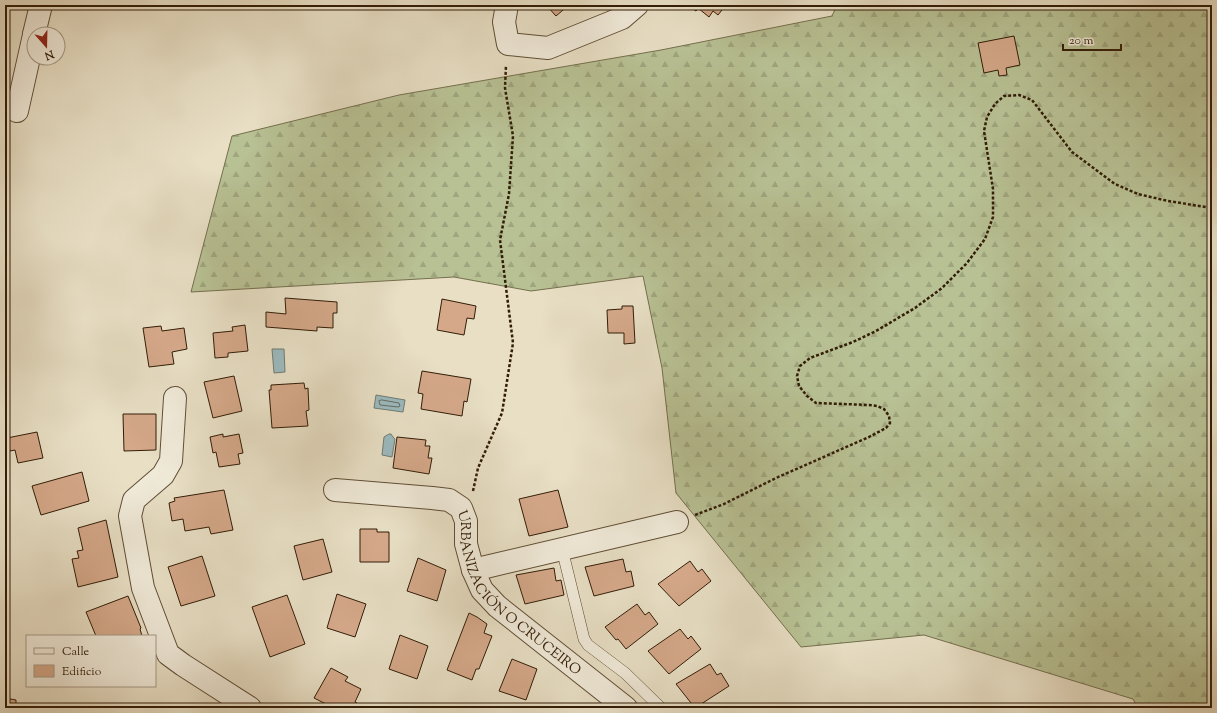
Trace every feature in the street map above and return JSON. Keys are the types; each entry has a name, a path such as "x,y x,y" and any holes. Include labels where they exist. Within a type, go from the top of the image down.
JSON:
{"street":[{"path":"36,26 41,5"},
{"path":"507,5 504,22 508,44 548,48 622,18 637,5"},
{"path":"17,111 27,66"},
{"path":"175,398 171,461 164,475 134,500 130,516 143,588 168,654 250,708"},
{"name":"URBANIZACIÓN O CRUCEIRO","path":"335,490 449,500 461,508 466,521 466,544 473,570 482,590 497,606 626,708"},
{"path":"473,570 677,522"}],"lane":[{"path":"562,549 584,639 588,645 625,673 661,708"}],"path":[{"path":"466,521 478,468 502,414 513,343 500,240 508,194 513,136 505,88 508,44"},
{"path":"677,522 724,504 776,478 869,437 886,428 890,423 889,416 884,409 869,405 816,403 807,396 799,386 797,376 800,366 810,358 853,342 915,308 942,288 967,263 985,239 993,217 993,189 984,131 987,117 995,104 1004,96 1019,94 1032,100 1072,152 1115,184 1138,194 1212,208"}],"green space":[{"path":"837,5 1212,5 1212,708 1138,708 1133,699 924,635 801,647 676,493 662,368 643,276 531,291 454,277 191,292 232,136 399,95 661,50 832,16"}],"water":[{"path":"272,349 284,349 285,372 274,373"},
{"path":"376,395 405,400 403,412 374,408"},
{"path":"391,434 395,439 392,457 382,455 384,437"}],"building":[{"path":"546,5 569,5 556,16"},
{"path":"687,5 726,5 718,15 713,11 709,17 698,8 696,11"},
{"path":"1014,36 1020,65 1006,68 1007,75 999,76 998,70 984,73 978,43"},
{"path":"285,298 337,302 337,313 333,313 333,328 317,327 317,331 266,327 266,312 286,314"},
{"path":"442,299 476,306 474,319 467,318 464,335 437,330"},
{"path":"622,306 633,306 635,343 624,344 624,333 608,333 607,310 622,309"},
{"path":"245,325 248,351 228,353 228,357 215,358 213,333 233,331 232,327"},
{"path":"161,326 162,331 184,328 187,349 172,352 174,364 149,367 143,328"},
{"path":"422,371 471,379 467,402 464,401 462,416 421,409 423,394 418,393"},
{"path":"234,376 242,411 213,418 204,382"},
{"path":"304,383 305,389 308,388 309,410 306,411 308,426 272,428 269,390 271,390 271,385"},
{"path":"123,414 156,414 156,450 124,451"},
{"path":"37,432 43,458 18,463 15,450 10,451 7,438"},
{"path":"223,434 223,437 239,434 243,453 238,454 240,464 219,467 216,452 213,453 210,437"},
{"path":"397,437 426,440 425,446 430,446 428,458 432,458 429,474 393,468"},
{"path":"82,472 89,501 41,515 32,486"},
{"path":"224,490 233,530 211,534 209,527 185,531 183,519 172,521 169,503 175,501 174,498"},
{"path":"558,490 568,527 529,536 519,499"},
{"path":"106,520 118,577 78,587 72,559 79,558 77,551 83,550 78,528"},
{"path":"360,529 377,529 377,532 389,532 389,562 360,562"},
{"path":"323,539 332,572 303,580 294,546"},
{"path":"202,556 215,596 181,606 168,567"},
{"path":"418,558 446,570 437,601 407,591"},
{"path":"623,559 626,572 631,571 634,586 594,596 585,567"},
{"path":"690,561 698,572 702,569 711,581 679,606 658,584"},
{"path":"554,568 556,581 561,580 564,595 525,604 516,575"},
{"path":"337,594 366,604 355,637 327,628"},
{"path":"287,595 305,644 270,657 252,607"},
{"path":"128,596 141,628 142,635 96,635 86,612"},
{"path":"637,604 645,615 649,612 658,624 626,649 605,627"},
{"path":"469,613 487,624 484,633 492,636 479,669 476,669 472,680 447,670"},
{"path":"680,629 688,639 691,636 701,649 669,674 648,651"},
{"path":"400,635 428,646 417,679 389,669"},
{"path":"512,659 537,669 526,700 499,691"},
{"path":"710,664 717,675 721,673 729,686 695,708 676,684"},
{"path":"331,668 348,677 345,681 361,689 355,702 357,703 355,708 334,708 314,698"},
{"path":"5,698 16,700 16,706 28,708 5,708"}]}
